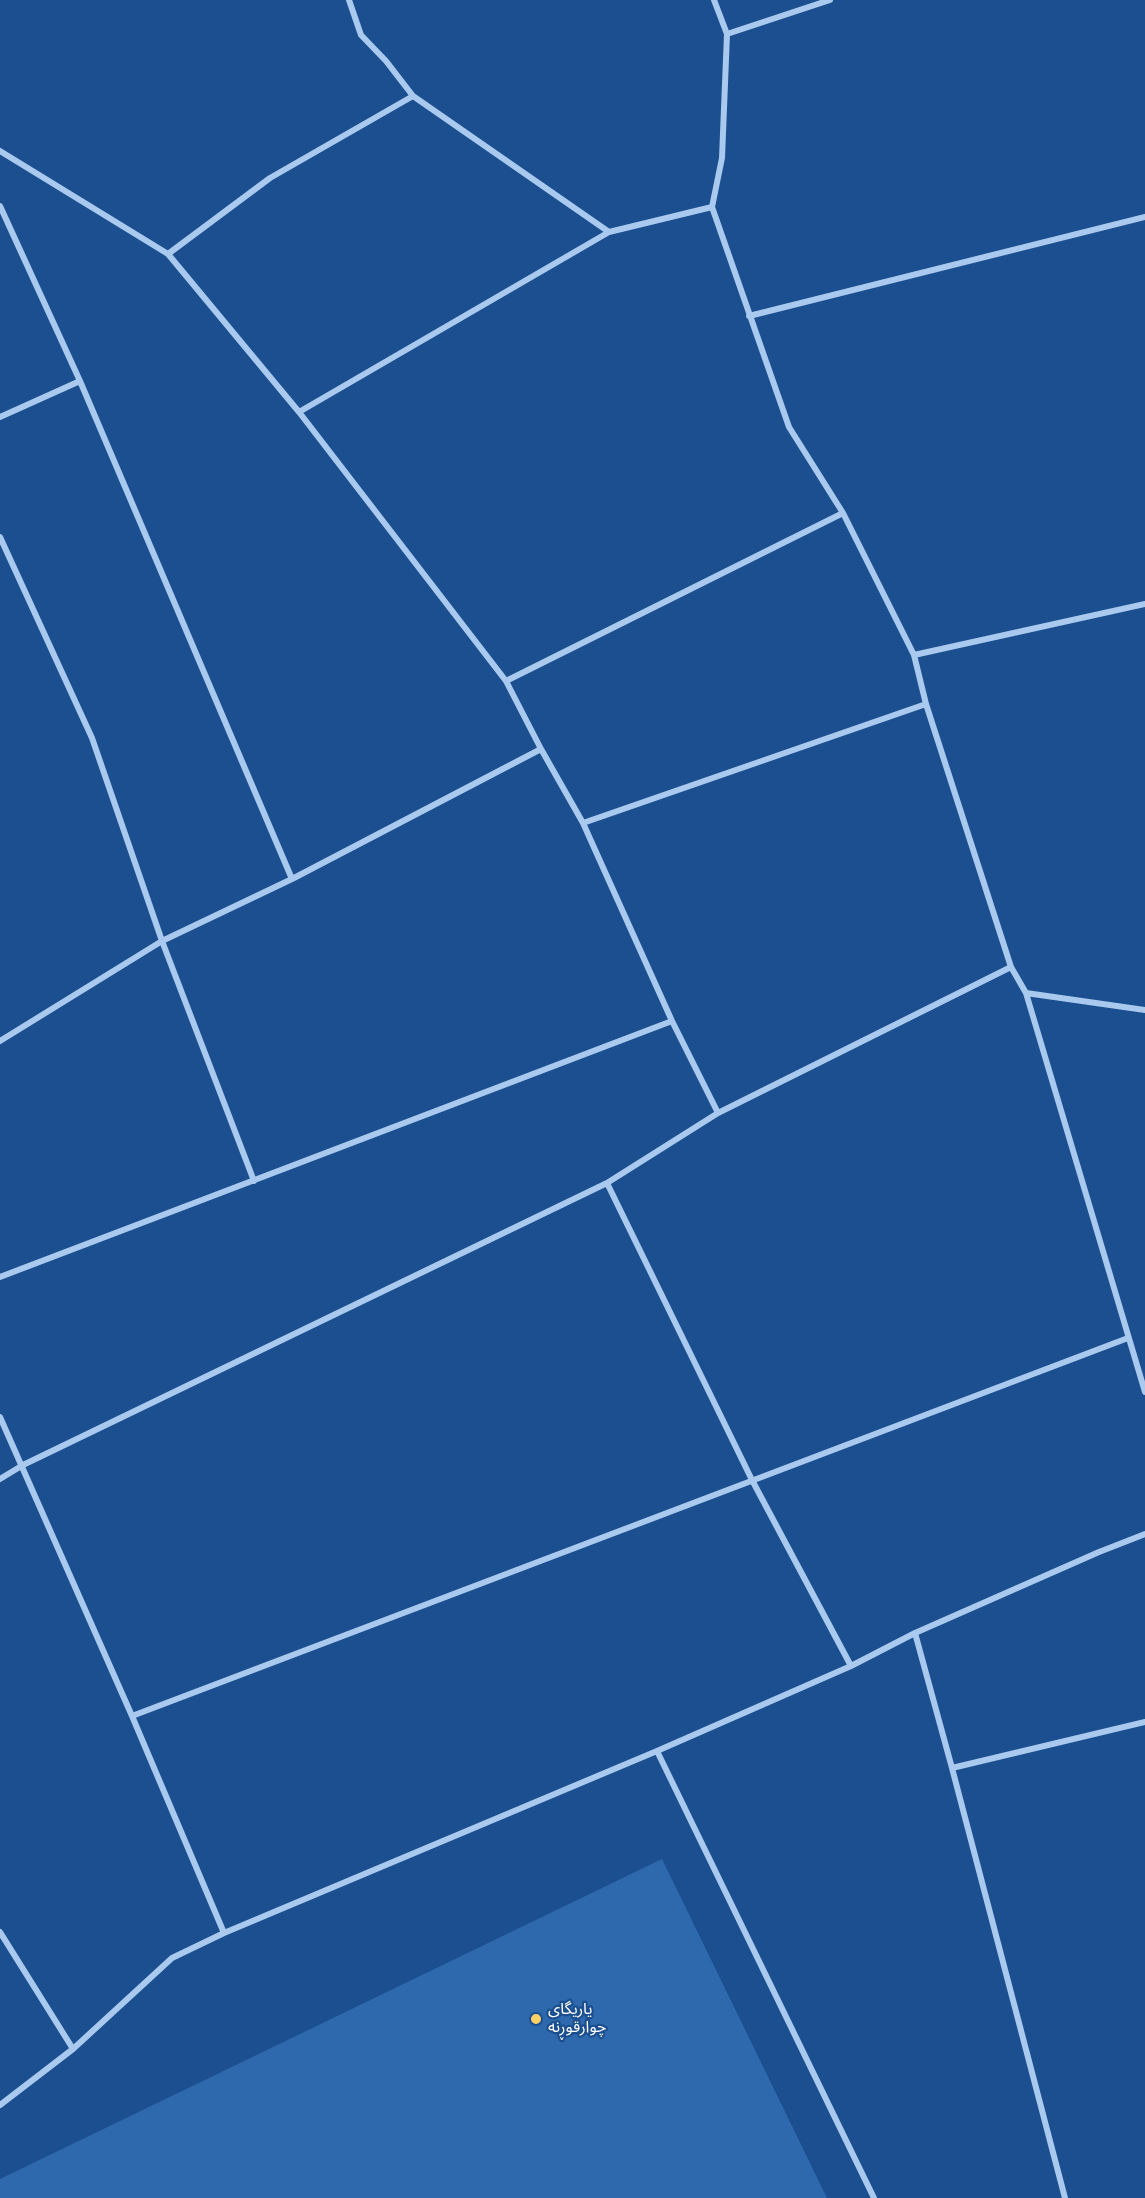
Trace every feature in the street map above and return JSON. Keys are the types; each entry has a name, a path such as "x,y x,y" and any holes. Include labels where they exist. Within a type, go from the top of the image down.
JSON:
{"street":[{"path":"349,0 362,35 387,61 413,96 609,232"},
{"path":"714,0 727,34 722,158 712,207 789,427 843,513 914,654 926,704 1011,967 1026,993 1145,1392"},
{"path":"727,34 830,0"},
{"path":"168,254 270,178 413,96"},
{"path":"0,151 168,254 299,412 506,681 583,823 672,1021 718,1113"},
{"path":"0,206 80,381 292,879"},
{"path":"299,412 609,232 712,207"},
{"path":"749,316 1145,218"},
{"path":"0,417 80,381"},
{"path":"506,681 843,513"},
{"path":"0,537 92,738 162,941 254,1181"},
{"path":"914,654 1145,604"},
{"path":"583,823 926,704"},
{"path":"0,1041 162,941 292,879 541,749"},
{"path":"0,1479 23,1465 607,1183 718,1113 1011,967"},
{"path":"1026,993 1145,1010"},
{"path":"0,1277 672,1021"},
{"path":"607,1183 752,1480 851,1666"},
{"path":"132,1716 1128,1338"},
{"path":"0,1417 132,1716 224,1933"},
{"path":"0,2105 72,2049 172,1958 224,1933 657,1751 851,1666 915,1633 1145,1534"},
{"path":"915,1633 1065,2198"},
{"path":"952,1768 1145,1722"},
{"path":"657,1751 874,2198"},
{"path":"0,1932 72,2049"}],"shaded area":[{"name":"یاریگای چوارقوڕنە","path":"662,1859 827,2198 0,2198 0,2179"}],"place":[{"name":"یاریگای چوارقوڕنە","path":"536,2019"}]}
